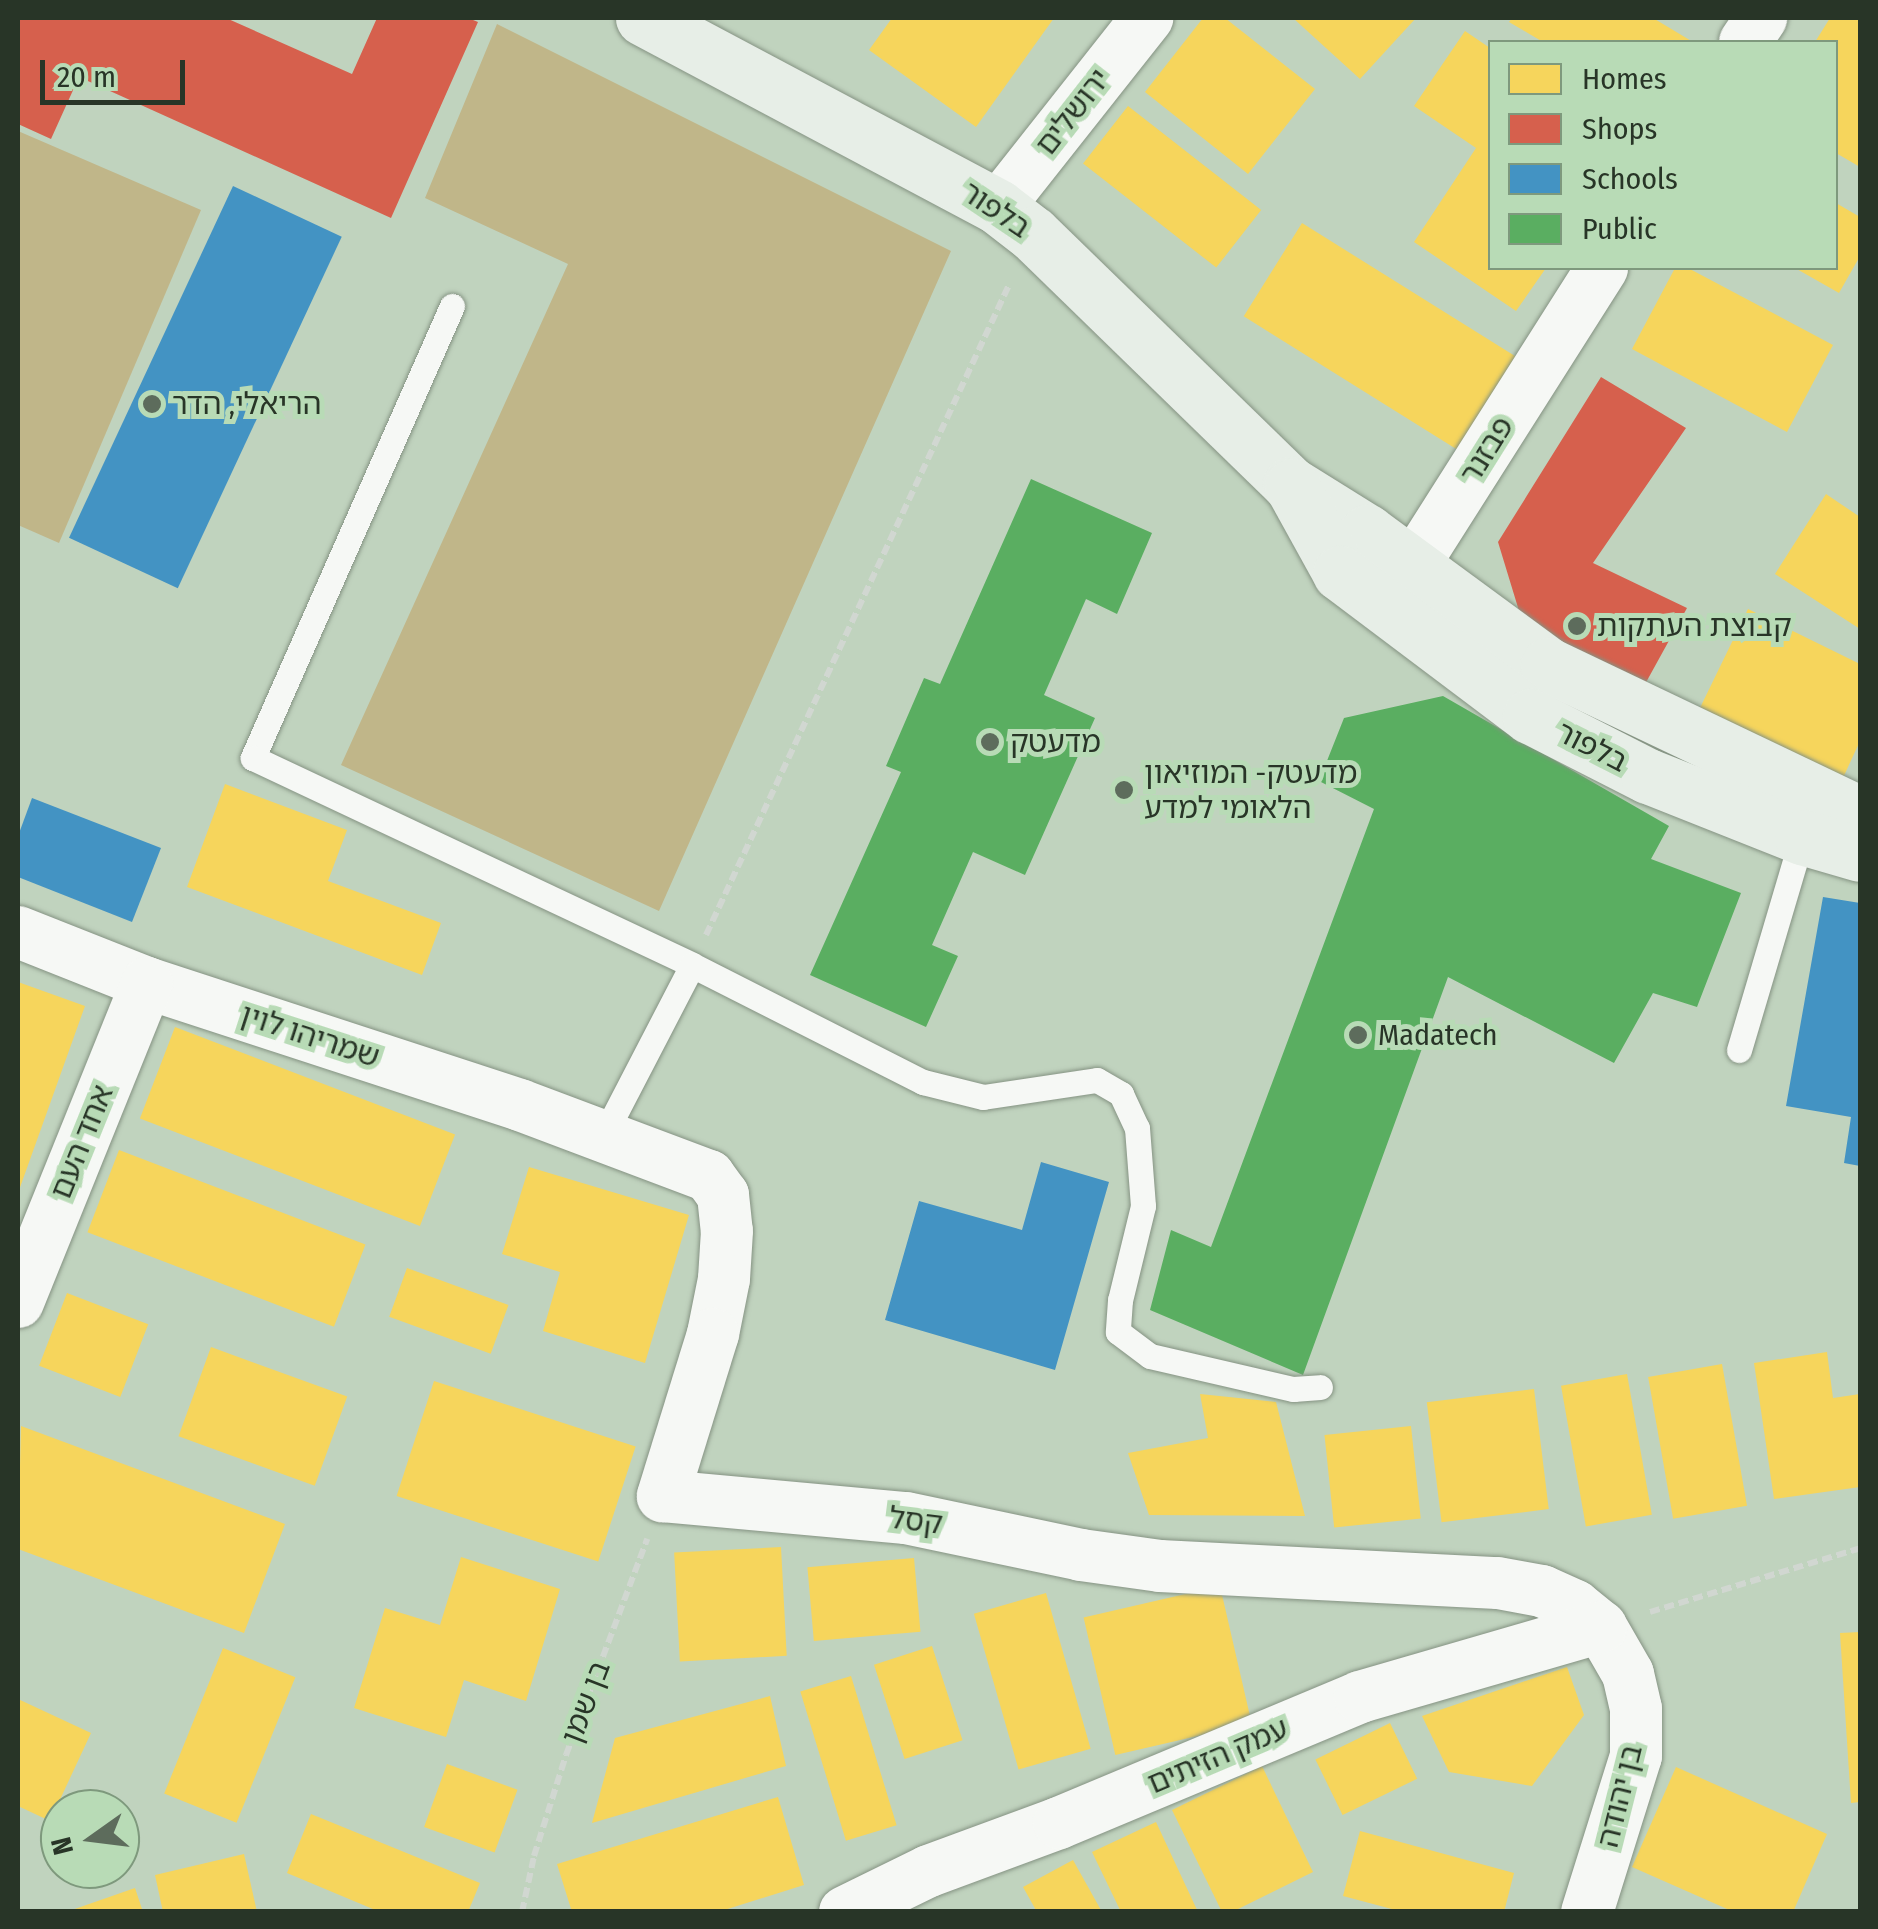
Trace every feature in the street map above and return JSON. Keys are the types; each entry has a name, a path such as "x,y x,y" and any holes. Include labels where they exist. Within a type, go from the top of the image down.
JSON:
{"street":[{"name":"בלפור","path":"643,18 1016,220 1290,484 1413,566 1548,665 1860,813"},
{"name":"ירושלים","path":"1016,220 1147,18"},
{"path":"1746,40 1761,18"},
{"name":"פבזנר","path":"1413,566 1601,270"},
{"name":"בלפור","path":"1290,484 1340,573 1530,716 1648,776 1802,838 1860,854"},
{"path":"1340,573 1388,580 1413,566"},
{"name":"שמריהו לוין","path":"18,932 147,983 604,1135"},
{"name":"אחד העם","path":"18,1302 147,983"},
{"path":"604,1135 709,1176 723,1195 724,1280 713,1334 664,1496"},
{"name":"קסל","path":"664,1496 906,1518 1140,1564 1498,1583 1542,1590 1575,1606 1601,1627"},
{"name":"עמק הזיתים","path":"846,1912 929,1871 1059,1822 1360,1696 1601,1627"},
{"name":"בן יהודה","path":"1587,1912 1636,1756 1636,1709 1628,1674 1601,1627"}],"lane":[{"path":"452,306 254,758 692,965 922,1082 983,1097 1096,1080 1121,1094 1137,1128 1143,1206 1120,1300 1118,1332 1150,1356 1293,1388 1320,1387"},
{"path":"1740,1050 1802,838"},
{"path":"604,1135 692,965"}],"path":[{"path":"692,965 1016,220"},
{"name":"בן שמן","path":"522,1912 534,1856 566,1755 664,1496"},
{"path":"1601,1627 1860,1548"}],"shaded area":[{"path":"497,24 951,251 659,911 341,765 568,264 425,198"},
{"path":"18,131 201,210 59,543 18,525"}],"building: Homes":[{"path":"892,18 1054,18 976,127 869,50"},
{"path":"1203,18 1225,18 1315,89 1248,174 1145,92"},
{"path":"1293,18 1416,18 1360,79"},
{"path":"1512,18 1653,18 1690,40 1540,40 1509,22"},
{"path":"1830,18 1860,18 1860,167 1838,154 1838,40 1816,40"},
{"path":"1465,31 1488,47 1488,270 1545,270 1516,311 1414,242 1476,148 1414,106"},
{"path":"1128,106 1261,210 1216,268 1083,164"},
{"path":"1838,204 1860,217 1860,256 1839,293 1799,270 1838,270"},
{"path":"1302,223 1516,357 1457,450 1244,316"},
{"path":"1674,270 1692,270 1833,345 1787,432 1632,349"},
{"path":"1826,494 1860,517 1860,629 1775,574"},
{"path":"1748,609 1860,664 1860,741 1842,780 1699,710"},
{"path":"225,784 347,830 328,881 441,923 422,975 187,887"},
{"path":"18,982 85,1006 18,1193"},
{"path":"175,1027 455,1135 420,1226 140,1118"},
{"path":"119,1150 365,1245 334,1327 87,1232"},
{"path":"529,1167 689,1215 645,1363 543,1331 560,1272 502,1254"},
{"path":"407,1268 508,1305 491,1354 389,1317"},
{"path":"67,1293 148,1324 120,1397 39,1366"},
{"path":"211,1347 347,1397 315,1486 179,1436"},
{"path":"1827,1352 1833,1398 1860,1394 1860,1487 1774,1499 1754,1363"},
{"path":"1722,1364 1747,1506 1673,1519 1648,1377"},
{"path":"1627,1374 1652,1515 1586,1526 1561,1386"},
{"path":"434,1381 636,1447 598,1562 397,1496"},
{"path":"1534,1389 1549,1509 1442,1522 1427,1402"},
{"path":"1200,1394 1276,1402 1305,1516 1149,1515 1128,1453 1208,1438"},
{"path":"21,1426 285,1524 244,1633 18,1549"},
{"path":"1411,1426 1421,1518 1334,1528 1324,1435"},
{"path":"781,1547 787,1656 680,1661 674,1553"},
{"path":"461,1557 560,1589 526,1701 464,1680 446,1737 354,1708 385,1608 440,1625"},
{"path":"914,1558 920,1632 814,1641 807,1567"},
{"path":"1220,1586 1252,1723 1115,1755 1084,1617"},
{"path":"1046,1593 1091,1749 1019,1769 974,1614"},
{"path":"1860,1632 1860,1802 1851,1803 1840,1633"},
{"path":"932,1646 963,1740 905,1759 874,1665"},
{"path":"223,1648 295,1677 237,1823 164,1794"},
{"path":"1567,1667 1584,1715 1532,1786 1449,1772 1422,1716"},
{"path":"851,1676 897,1825 846,1841 800,1691"},
{"path":"770,1696 786,1766 592,1823 615,1738"},
{"path":"18,1699 91,1733 65,1789 40,1789 40,1816 18,1806"},
{"path":"1390,1723 1417,1779 1343,1815 1315,1759"},
{"path":"447,1764 517,1790 495,1853 424,1827"},
{"path":"1262,1766 1313,1872 1232,1912 1222,1912 1172,1810"},
{"path":"1676,1767 1827,1834 1793,1912 1734,1912 1632,1867"},
{"path":"778,1797 804,1885 718,1912 572,1912 557,1864"},
{"path":"311,1814 480,1883 468,1912 380,1912 287,1873"},
{"path":"1156,1822 1198,1912 1121,1912 1092,1852"},
{"path":"1360,1831 1514,1873 1504,1912 1403,1912 1343,1896"},
{"path":"244,1854 257,1912 163,1912 155,1875"},
{"path":"1073,1860 1102,1912 1037,1912 1023,1887"},
{"path":"135,1889 143,1912 69,1912"}],"building: Shops":[{"path":"19,18 226,18 352,74 377,18 468,18 478,22 391,218 79,77 51,139 18,124"},
{"path":"1601,377 1686,428 1593,563 1687,608 1644,686 1523,624 1498,542"}],"building: Schools":[{"path":"233,186 342,237 178,588 69,538"},
{"path":"32,798 161,848 132,922 18,877 18,836"},
{"path":"1823,897 1860,903 1860,1166 1844,1163 1851,1117 1786,1106"},
{"path":"1041,1162 1109,1182 1055,1370 885,1320 919,1201 1022,1230"}],"building: Public":[{"name":"מדעטק","path":"1031,479 1152,533 1117,614 1086,599 1044,695 1095,718 1025,875 973,852 932,945 958,956 926,1027 810,975 901,772 886,766 924,678 940,684"},
{"name":"Madatech","path":"1443,696 1669,826 1651,859 1741,893 1697,1007 1653,993 1614,1063 1448,977 1303,1375 1150,1310 1171,1230 1211,1247 1374,809 1319,781 1344,718"}],"place":[{"name":"הריאלי, הדר","path":"152,404"},
{"name":"קבוצת העתקות","path":"1577,626"},
{"name":"מדעטק","path":"990,742"},
{"name":"מדעטק- המוזיאון הלאומי למדע","path":"1124,790"},
{"name":"Madatech","path":"1358,1035"}]}
